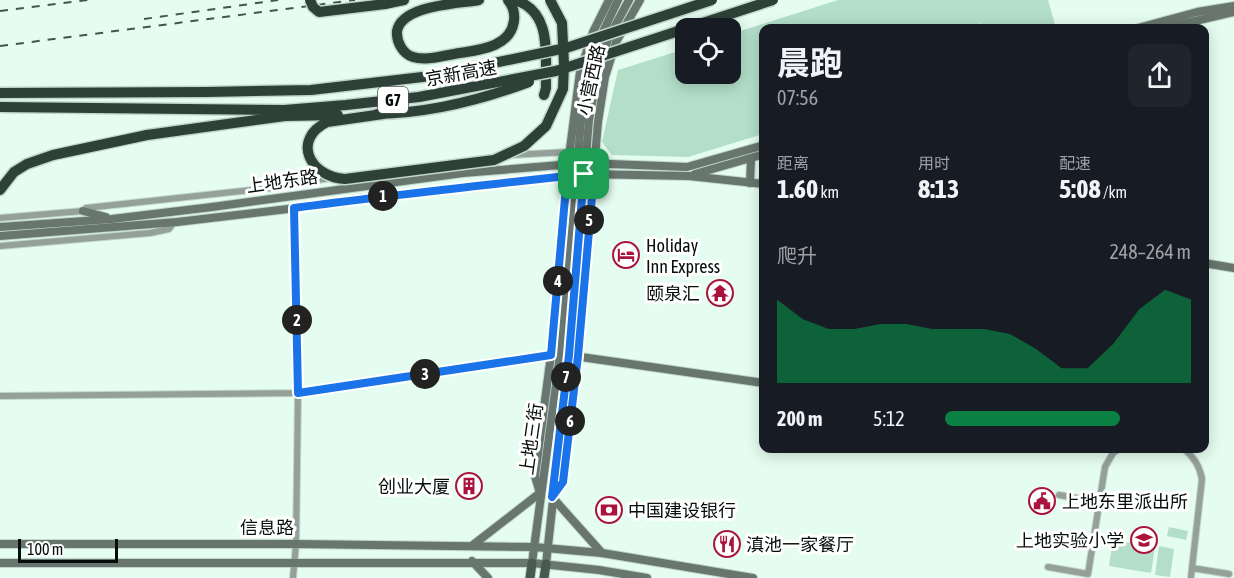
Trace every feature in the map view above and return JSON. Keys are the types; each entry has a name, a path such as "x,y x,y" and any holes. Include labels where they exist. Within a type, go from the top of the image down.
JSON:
{"highway":[{"path":"310,0 315,10 333,5"},
{"path":"319,0 325,7 333,5 352,8 404,0"},
{"path":"479,0 411,13 400,23 399,44 411,57 425,59 490,47 506,39 513,25 514,9 508,0"},
{"path":"515,0 532,8 542,24 546,88 544,95"},
{"path":"550,0 562,23 563,89 546,126 524,146 494,160 345,178 333,178 315,168 311,162 309,140 319,126 327,122 451,105 504,91 556,71"},
{"name":"京新高速","path":"0,93 257,92 321,89 408,80 566,48 712,0"},
{"name":"京新高速","path":"0,107 294,109 419,97 556,71 773,0"},
{"path":"0,190 14,172 27,164 53,155 147,135 285,116 383,114"}],"main road":[{"name":"小营西路","path":"581,163 569,152 580,72 593,32 609,0"},
{"name":"小营西路","path":"580,175 589,74 601,36 618,0"},
{"name":"小营西路","path":"581,163 597,75 608,39 629,0"},
{"name":"小营西路","path":"581,163 598,122 605,77 616,42 640,0"},
{"path":"1152,24 1197,12 1234,6"},
{"path":"1182,24 1234,12"},
{"path":"688,171 759,147"},
{"path":"581,163 580,175 688,171 759,156"},
{"path":"750,183 751,158"},
{"name":"上地东路","path":"0,227 112,219 275,200 463,173 581,163 688,171"},
{"path":"688,171 759,184"},
{"name":"上地东路","path":"0,236 174,222 580,175"},
{"name":"上地三街","path":"546,564 552,497 563,482 565,355 580,175"},
{"name":"上地三街","path":"532,563 540,493 565,355 580,175"},
{"path":"82,211 112,219"},
{"path":"1209,264 1234,268"},
{"path":"565,355 759,382"},
{"path":"472,546 540,493"},
{"path":"552,497 602,553 753,578"},
{"name":"信息路","path":"0,544 472,546 534,547 602,553"},
{"path":"472,561 488,578"},
{"name":"信息路","path":"0,563 472,561 546,564"},
{"path":"531,578 532,563"},
{"path":"544,578 546,564 647,578"},
{"path":"590,578 599,570"}],"street":[{"path":"0,218 82,211 94,207 270,188 466,159 569,152"},
{"path":"293,578 296,544 298,393 294,208"},
{"path":"0,246 150,233 169,229 174,222"},
{"path":"0,396 298,393 565,355"},
{"path":"1048,567 1088,574 1104,467 1113,453"},
{"path":"1190,453 1201,471 1202,479 1191,577"},
{"path":"1059,495 1099,502"},
{"path":"1192,568 1229,574"}],"green space":[{"path":"838,0 1048,0 1055,24 762,24"},
{"path":"759,25 759,135 688,157 612,155 602,142 618,70 675,52 675,84 741,84 741,31"},
{"path":"1169,527 1188,531 1186,540 1167,536"},
{"path":"1113,540 1155,547 1151,573 1109,566"},
{"path":"1159,546 1174,549 1170,577 1155,575"}],"railway":[{"path":"0,11 88,0"},
{"path":"144,19 278,0"},
{"path":"0,46 355,0"}],"place":[{"name":"Holiday Inn Express","path":"626,255"},
{"name":"颐泉汇","path":"720,293"},
{"name":"创业大厦","path":"469,486"},
{"name":"上地东里派出所","path":"1042,501"},
{"name":"中国建设银行","path":"609,510"},
{"name":"上地实验小学","path":"1144,540"},
{"name":"滇池一家餐厅","path":"727,544"}],"route":[{"path":"584,174 567,176 389,195 294,208 298,393 551,355 567,176 568,164 595,163 578,356 563,482 552,497 569,355 584,174"}]}
